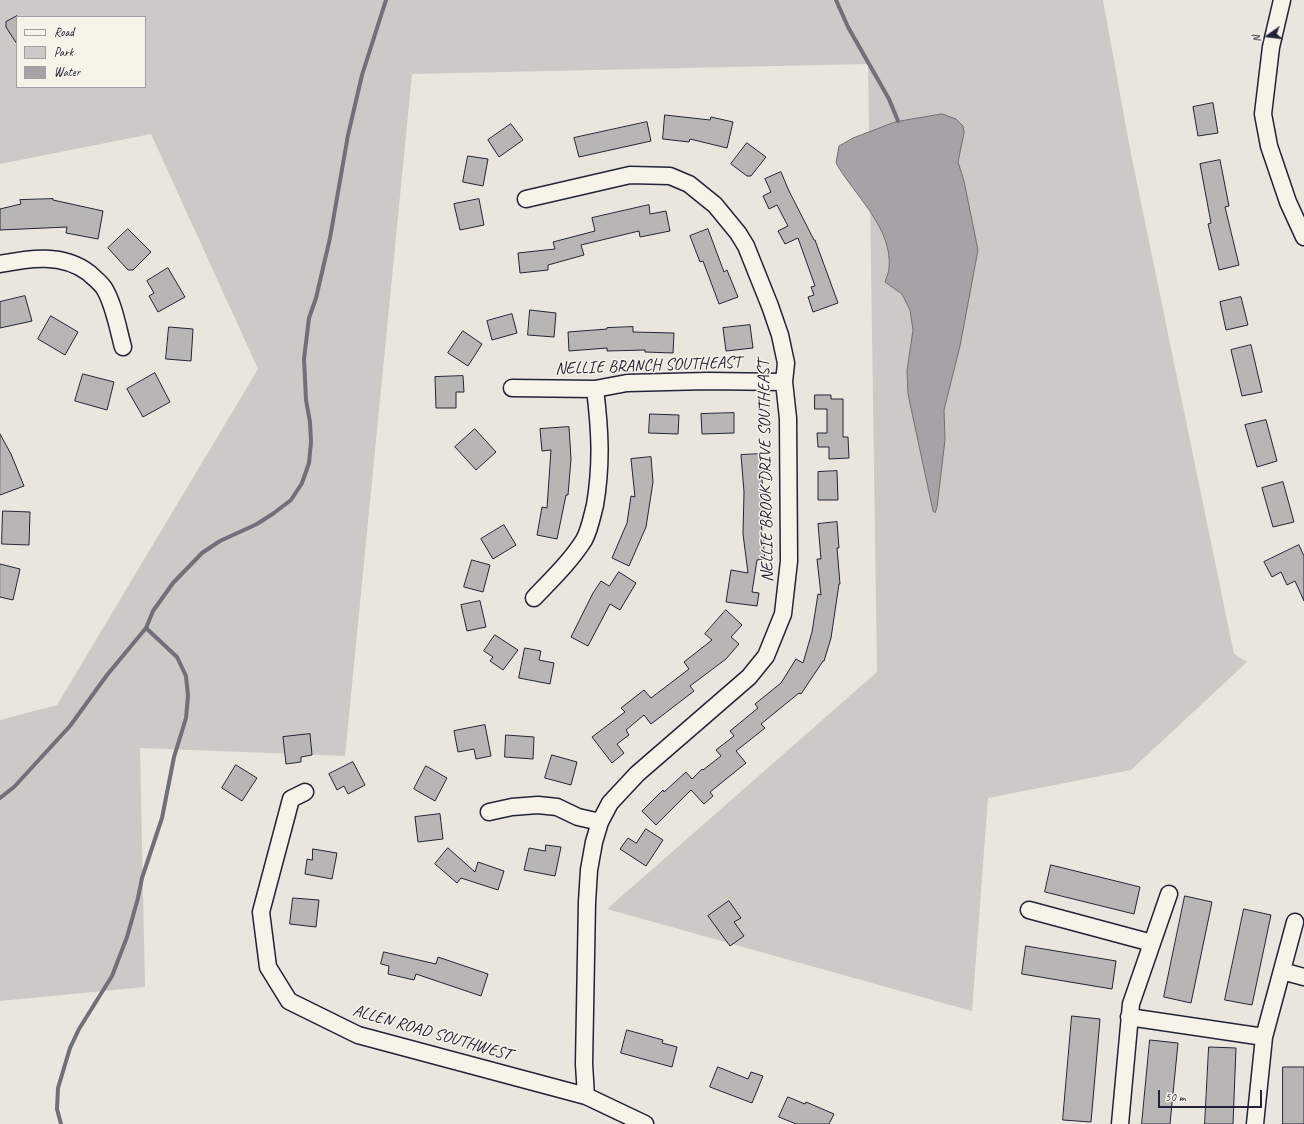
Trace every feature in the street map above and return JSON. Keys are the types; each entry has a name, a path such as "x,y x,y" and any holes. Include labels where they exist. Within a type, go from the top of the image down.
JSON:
{"street":[{"path":"1282,0 1271,47 1263,114 1270,146 1288,202 1304,237"},
{"name":"NELLIE BROOK DRIVE SOUTHEAST","path":"526,199 630,175 670,176 689,184 714,205 738,233 746,246 780,335 786,363 784,382 788,418 789,561 783,614 766,656 749,677 637,774 610,804 600,822 594,842 589,870 587,902 584,1064 586,1096"},
{"path":"0,264 42,258 66,261 84,270 98,280 104,288 124,347"},
{"name":"NELLIE BRANCH SOUTHEAST","path":"512,388 595,389 627,383 707,381 784,382"},
{"path":"534,598 563,568 584,539 592,519 600,462 599,419 595,389"},
{"name":"ALLEN ROAD SOUTHWEST","path":"305,792 291,799 261,912 268,967 289,1001 358,1035 586,1096 645,1124"},
{"path":"489,812 512,807 538,804 557,807 578,816 600,822"},
{"path":"1120,1124 1131,1004 1169,894"},
{"path":"1029,910 1152,943"},
{"path":"1255,1124 1264,1037 1295,922"},
{"path":"1282,971 1304,977"},
{"path":"1130,1018 1264,1037"}],"green space":[{"path":"0,0 1103,0 1130,149 1234,654 1247,662 1131,770 988,798 972,1011 607,909 877,672 868,64 412,74 345,756 140,748 145,987 0,1001 0,720 57,705 258,369 151,134 0,164"}],"water":[{"path":"942,114 956,119 963,126 964,133 958,162 964,181 978,250 960,346 944,410 945,440 935,513 933,511 908,394 907,371 913,330 910,310 902,294 885,282 889,270 889,253 879,226 871,212 836,163 839,146 853,138 895,122"}],"building":[{"path":"16,17 16,42 6,27 6,22"},
{"path":"1213,103 1218,133 1198,136 1193,107"},
{"path":"665,115 710,120 711,117 733,122 727,148 690,139 689,142 663,139"},
{"path":"647,122 651,141 579,157 574,138"},
{"path":"511,124 523,140 499,157 488,140"},
{"path":"747,143 766,157 751,176 747,176 731,164"},
{"path":"468,156 488,159 483,186 463,182"},
{"path":"1220,160 1229,206 1225,207 1239,265 1219,270 1208,224 1211,223 1200,164"},
{"path":"781,172 789,191 815,240 838,303 813,312 808,297 814,295 811,287 815,286 798,238 785,244 778,231 788,226 777,205 769,209 763,196 771,192 765,179"},
{"path":"53,199 103,211 98,239 66,233 67,227 0,230 0,209 21,204 20,200"},
{"path":"479,199 484,225 460,230 454,204"},
{"path":"649,205 650,214 666,211 670,231 640,237 639,231 581,245 584,255 548,265 548,270 520,273 518,253 555,249 553,242 595,231 592,218"},
{"path":"128,229 151,252 133,270 128,270 108,248"},
{"path":"708,229 724,272 727,270 738,297 719,304 703,261 700,262 690,236"},
{"path":"168,268 185,297 158,312 149,296 154,293 147,281"},
{"path":"25,296 32,321 0,328 0,302"},
{"path":"1241,297 1248,325 1226,330 1220,302"},
{"path":"530,310 556,313 554,337 528,335"},
{"path":"512,314 517,333 492,340 487,321"},
{"path":"51,316 78,332 65,355 38,339"},
{"path":"750,325 753,348 726,351 723,328"},
{"path":"169,327 193,329 191,361 166,359"},
{"path":"633,327 633,332 674,333 673,353 645,352 645,350 607,351 607,348 569,351 568,332"},
{"path":"463,331 482,344 468,366 448,353"},
{"path":"1251,345 1262,392 1242,396 1231,350"},
{"path":"155,373 170,402 143,417 127,389"},
{"path":"83,374 114,382 107,410 75,401"},
{"path":"463,376 464,392 456,392 456,408 436,408 435,377"},
{"path":"815,395 831,395 831,399 843,399 843,437 848,437 849,458 829,459 829,447 818,447 817,433 827,433 827,409 815,409"},
{"path":"734,413 734,433 702,434 701,414"},
{"path":"650,414 679,415 678,434 649,433"},
{"path":"1266,420 1277,461 1257,467 1245,425"},
{"path":"569,427 571,459 568,495 566,495 557,539 537,535 542,507 547,508 551,450 542,451 540,429"},
{"path":"475,429 496,452 476,470 455,447"},
{"path":"0,434 11,454 24,486 0,495"},
{"path":"760,454 763,492 763,521 761,521 765,559 757,560 752,592 759,593 757,606 726,602 731,570 748,573 743,534 744,492 741,455"},
{"path":"651,457 653,482 646,527 629,566 612,558 627,523 631,496 635,497 631,459"},
{"path":"837,471 838,500 818,500 818,472"},
{"path":"1283,482 1294,522 1273,527 1262,488"},
{"path":"3,511 30,512 29,545 2,544"},
{"path":"837,522 839,548 837,548 840,584 831,638 824,661 801,694 799,693 761,724 765,728 736,751 746,763 710,792 713,796 704,804 691,790 656,825 642,811 663,790 664,792 686,772 692,779 702,769 703,770 721,756 716,750 734,736 730,731 758,708 755,704 781,683 796,659 803,663 812,632 818,594 821,595 817,559 821,559 818,524"},
{"path":"504,525 516,545 493,559 481,539"},
{"path":"1299,545 1304,556 1304,601 1295,581 1287,585 1281,572 1272,577 1264,562"},
{"path":"472,560 490,565 483,592 464,587"},
{"path":"0,564 20,569 13,600 0,597"},
{"path":"619,572 636,583 620,610 610,604 588,646 571,637 593,593 601,581 609,586"},
{"path":"480,601 486,627 467,631 461,605"},
{"path":"726,610 742,625 731,637 739,644 726,659 690,686 694,691 651,724 644,715 626,730 629,735 617,744 624,753 612,763 592,737 625,712 621,708 644,690 651,698 689,669 684,662 712,640 705,634"},
{"path":"495,635 518,650 503,670 490,661 493,657 484,651"},
{"path":"525,648 541,651 539,660 554,663 550,684 519,678"},
{"path":"485,725 491,756 476,759 474,749 458,752 454,731"},
{"path":"310,734 312,755 301,757 301,762 286,764 283,737"},
{"path":"506,735 534,737 533,759 505,757"},
{"path":"552,755 577,762 571,785 545,778"},
{"path":"353,762 365,785 348,794 344,786 337,790 329,774"},
{"path":"236,765 257,778 242,801 222,788"},
{"path":"426,766 447,778 435,801 414,789"},
{"path":"440,814 443,839 418,842 415,817"},
{"path":"646,829 663,840 646,866 620,849 628,838 636,843"},
{"path":"546,845 561,847 555,876 524,870 529,848 545,851"},
{"path":"448,848 475,872 478,862 504,871 498,890 461,878 457,883 435,864"},
{"path":"313,849 337,853 332,879 305,874 307,859 312,860"},
{"path":"1051,865 1140,887 1134,914 1045,892"},
{"path":"1185,896 1212,902 1191,1003 1164,997"},
{"path":"293,898 319,900 316,927 290,924"},
{"path":"729,901 741,918 734,922 744,936 730,946 708,916"},
{"path":"1244,909 1271,915 1252,1005 1225,1000"},
{"path":"1026,946 1116,961 1112,989 1022,974"},
{"path":"384,952 436,964 438,957 488,974 481,996 416,974 414,980 388,974 389,966 381,964"},
{"path":"1072,1016 1100,1019 1091,1122 1063,1120"},
{"path":"627,1030 663,1040 662,1043 677,1047 672,1067 621,1053"},
{"path":"1150,1040 1178,1043 1170,1124 1142,1124"},
{"path":"1209,1047 1236,1048 1233,1124 1205,1124"},
{"path":"718,1067 748,1079 751,1072 763,1076 752,1103 710,1087"},
{"path":"1283,1067 1304,1067 1304,1124 1283,1124"},
{"path":"788,1097 805,1104 806,1102 834,1114 829,1124 796,1124 779,1117"}],"waterway":[{"path":"0,798 14,787 70,726 107,675 146,628 153,611 173,583 202,553 220,541 257,524 291,500 302,483 309,463 311,442 310,422 306,400 304,359 309,318 316,298 330,238 348,135 362,75 386,0"},
{"path":"836,0 848,27 889,99 898,121"},
{"path":"61,1124 57,1109 58,1088 70,1048 79,1029 112,976 127,937 142,878 162,818 174,757 186,718 188,696 186,676 177,657 146,628"}]}
